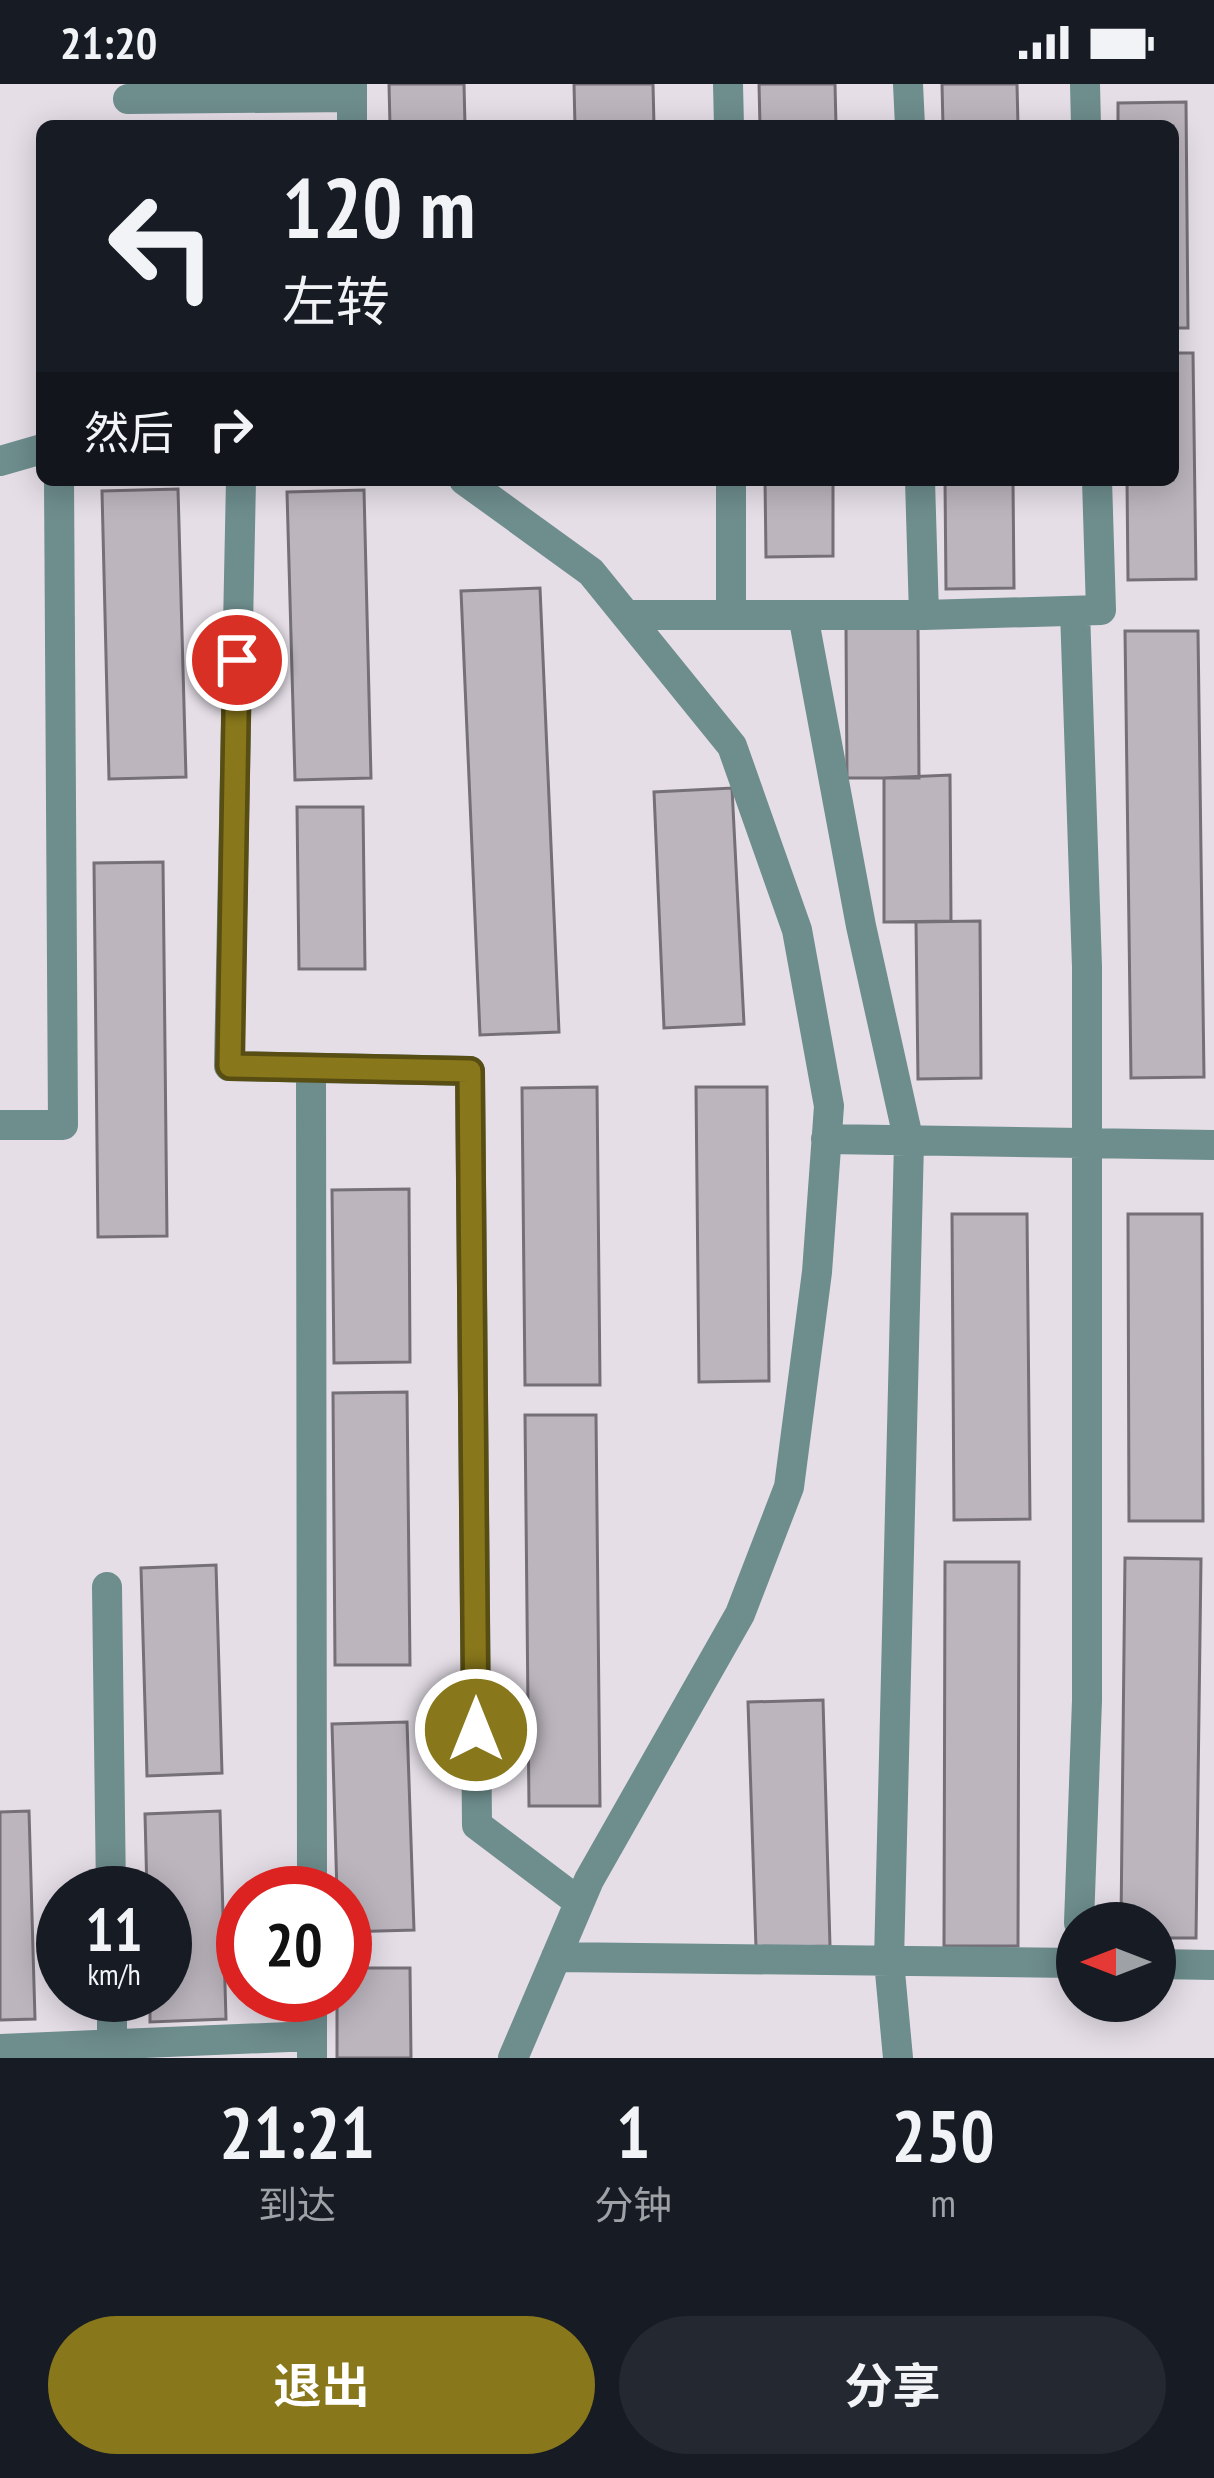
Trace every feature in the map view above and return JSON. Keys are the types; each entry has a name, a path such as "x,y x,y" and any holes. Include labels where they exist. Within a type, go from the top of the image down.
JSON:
{"lane":[{"path":"728,84 729,120"},
{"path":"908,84 910,120"},
{"path":"1085,84 1086,120"},
{"path":"128,103 352,102"},
{"path":"0,461 36,451"},
{"path":"0,1126 63,1125 59,486"},
{"path":"241,486 230,1066 470,1071 477,1825 579,1902"},
{"path":"472,486 591,572 733,746 797,930 829,1106 817,1272 789,1487 740,1614 589,1880 513,2058"},
{"path":"730,486 731,616"},
{"path":"920,486 924,616"},
{"path":"626,615 924,616 1101,610 1097,486"},
{"path":"1075,611 1087,967 1087,1700 1080,1902"},
{"path":"803,616 861,926 909,1142 889,1961 898,2058"},
{"path":"310,1068 312,1866"},
{"path":"826,1139 1214,1145"},
{"path":"107,1587 111,1866"},
{"path":"556,1957 1056,1963"},
{"path":"1176,1964 1214,1965"},
{"path":"112,2022 112,2044"},
{"path":"0,2049 112,2044 312,2047"}],"building":[{"path":"389,84 464,84 465,120 390,120"},
{"path":"574,84 653,84 654,120 575,120"},
{"path":"759,84 835,84 836,120 760,120"},
{"path":"942,84 1017,84 1018,120 943,120"},
{"path":"1186,102 1188,328 1179,328 1179,120 1118,120 1118,103"},
{"path":"1179,353 1193,353 1196,579 1128,580 1127,486 1179,486"},
{"path":"765,486 833,486 833,556 766,557"},
{"path":"945,486 1013,486 1014,588 946,589"},
{"path":"178,489 186,777 109,779 102,491"},
{"path":"364,490 371,778 295,780 287,492"},
{"path":"540,588 559,1032 480,1035 461,591"},
{"path":"846,628 918,628 919,778 847,778"},
{"path":"1125,631 1198,631 1204,1077 1131,1078"},
{"path":"950,775 951,921 884,922 884,778"},
{"path":"732,788 744,1024 664,1028 654,792"},
{"path":"297,807 363,807 365,969 299,969"},
{"path":"163,862 167,1236 98,1237 94,863"},
{"path":"980,921 981,1078 918,1079 916,922"},
{"path":"597,1087 600,1385 525,1385 522,1088"},
{"path":"696,1087 767,1087 769,1381 699,1382"},
{"path":"409,1189 410,1362 334,1363 332,1190"},
{"path":"952,1214 1027,1214 1030,1519 954,1520"},
{"path":"1128,1214 1202,1214 1203,1521 1129,1521"},
{"path":"407,1392 410,1665 335,1665 333,1393"},
{"path":"525,1415 596,1415 600,1806 529,1806"},
{"path":"1125,1558 1201,1559 1196,1938 1176,1938 1176,1902 1121,1902"},
{"path":"945,1562 1019,1562 1018,1946 944,1946"},
{"path":"216,1565 222,1773 147,1776 141,1568"},
{"path":"823,1700 830,1946 756,1948 748,1702"},
{"path":"407,1722 414,1930 372,1931 372,1866 336,1866 332,1724"},
{"path":"29,1811 35,2019 0,2020 0,1812"},
{"path":"220,1811 216,2019 192,2020 192,1866 146,1866 145,1814"},
{"path":"372,1968 410,1968 411,2058 337,2058 337,2022 372,2022"}],"route":[{"path":"237,660 230,1066 470,1071 476,1730"}]}
